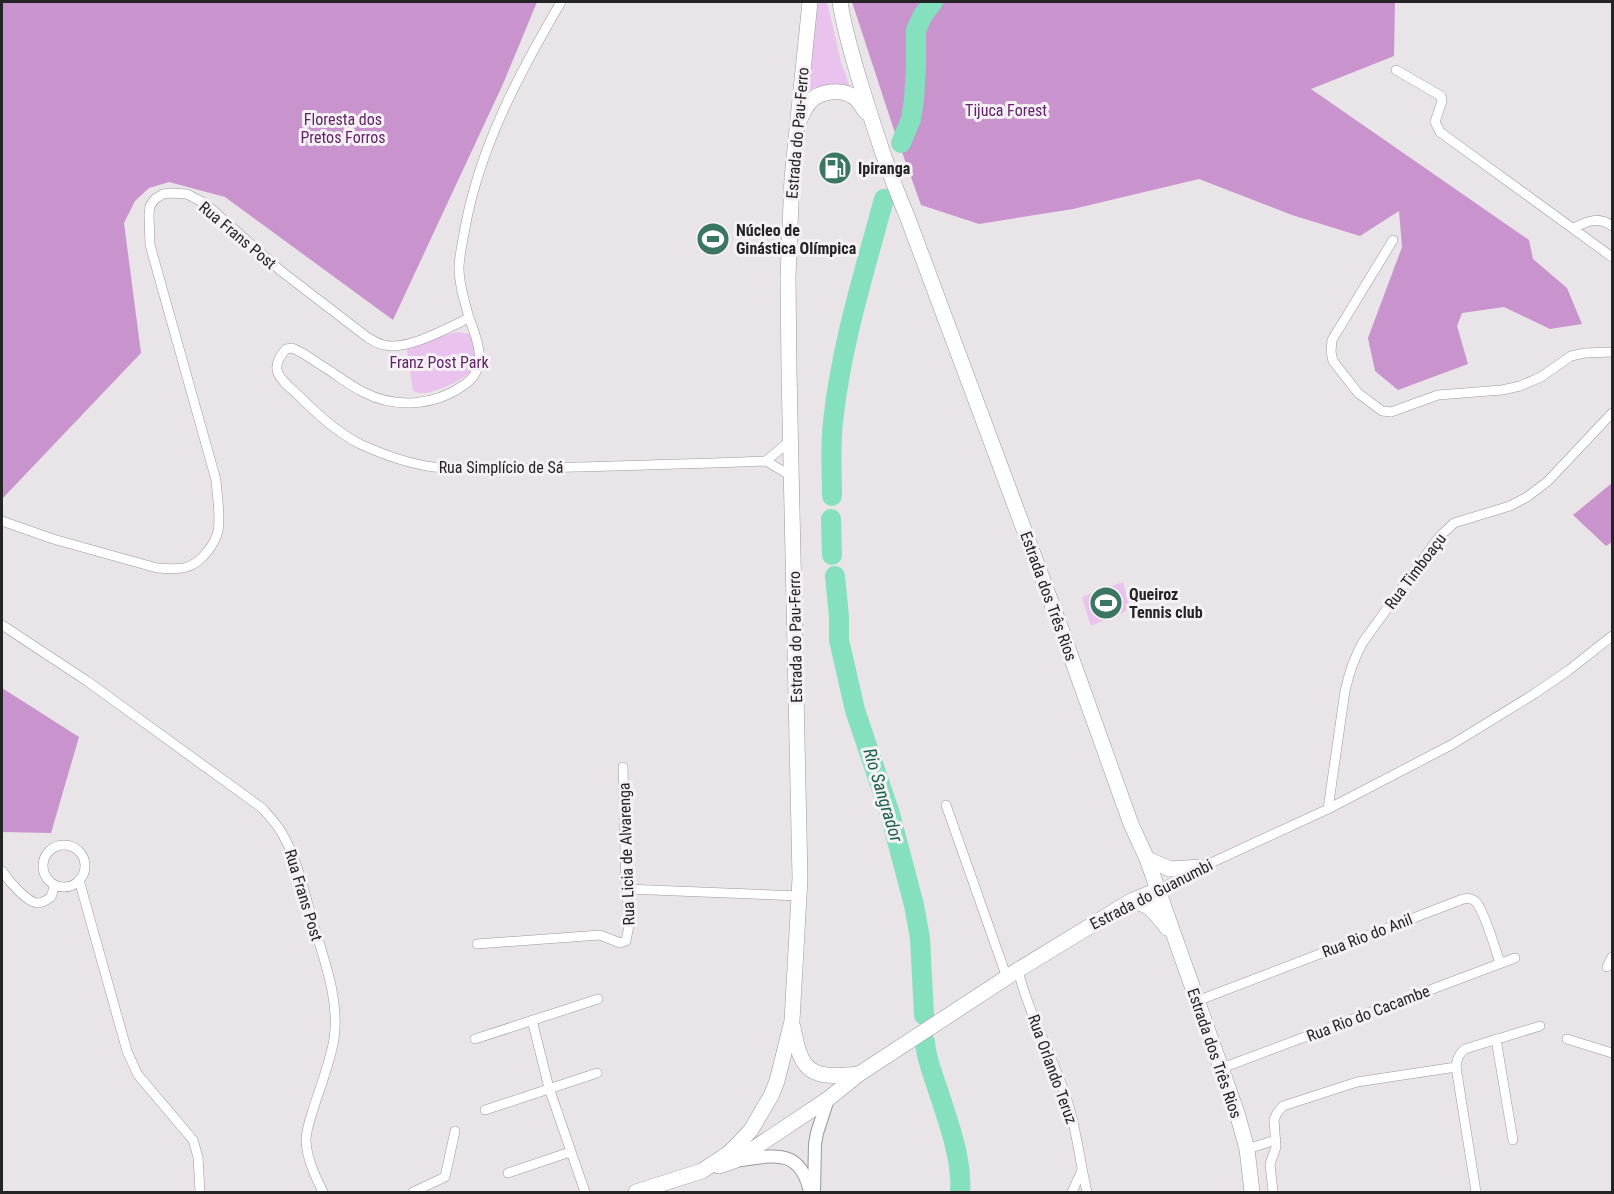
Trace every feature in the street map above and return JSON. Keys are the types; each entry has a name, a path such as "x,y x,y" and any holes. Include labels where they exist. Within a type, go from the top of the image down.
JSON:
{"main road":[{"name":"Estrada do Pau-Ferro","path":"636,1192 702,1172 729,1153 751,1130 764,1110 777,1081 792,1021 800,878 788,277 792,178 810,2"},
{"name":"Estrada dos Três Rios","path":"840,2 871,119 889,174 1060,626 1131,824 1145,854 1238,1113 1247,1149 1252,1192"},
{"path":"797,124 810,101 820,95 836,91 855,98 871,119"},
{"path":"1174,938 1153,910 1141,903 1131,901 1138,891 1143,875 1145,854 1170,868 1202,867"},
{"name":"Estrada do Guanumbi","path":"702,1172 734,1161 828,1099 909,1039 1131,901 1158,890"},
{"path":"792,1021 797,1048 803,1063 809,1069 824,1075 859,1074"}],"street":[{"path":"469,318 459,268 468,214 479,174 494,131 518,80 561,2"},
{"path":"1396,70 1441,96 1442,101 1436,122 1440,132 1612,257"},
{"name":"Rua Frans Post","path":"2,521 54,539 157,568 175,570 193,566 214,543 218,530 216,480 150,245 148,227 150,206 163,194 187,194 206,204 281,271 375,342 384,345 403,345 433,335 469,318"},
{"path":"1574,228 1587,221 1595,220 1612,226"},
{"path":"1393,240 1332,340 1331,352 1333,361 1358,393 1382,411 1391,412 1438,395 1502,390 1520,386 1541,377 1571,356 1612,352"},
{"name":"Rua Simplício de Sá","path":"469,318 478,340 480,356 477,370 467,383 454,392 432,401 402,404 362,392 292,348 286,349 278,358 276,369 287,386 321,418 344,435 382,452 434,466 497,469 766,461"},
{"name":"Rua Timboaçu","path":"1328,809 1349,672 1354,658 1439,537 1454,523 1510,506 1527,497 1548,481 1612,413"},
{"path":"791,440 766,461 791,477"},
{"name":"Rua Frans Post","path":"2,625 87,681 262,808 284,836 299,872 335,1010 331,1054 306,1139 312,1169 323,1192"},
{"name":"Estrada do Guanumbi","path":"1158,890 1202,867 1328,809 1451,745 1534,694 1612,636"},
{"name":"Rua Licia de Alvarenga","path":"477,944 600,936 620,943 626,941 629,925 623,767"},
{"name":"Rua Orlando Teruz","path":"946,805 1013,974 1022,987 1056,1068 1068,1103 1088,1192"},
{"path":"79,880 68,886 55,885 46,876 43,863 49,852 60,845 73,847 82,855 84,868 79,880 127,1052 138,1075 193,1140 198,1157 201,1192"},
{"path":"2,871 28,900 36,903 51,897 55,885"},
{"path":"626,889 799,896"},
{"name":"Rua Rio do Anil","path":"1197,1001 1463,898 1476,902 1481,910 1500,963"},
{"path":"1607,967 1612,957"},
{"name":"Rua Rio do Cacambe","path":"1221,1068 1515,958"},
{"path":"475,1039 598,999"},
{"path":"532,1020 549,1088 585,1192"},
{"path":"1476,1192 1456,1067 1457,1059 1465,1049 1540,1026"},
{"path":"1567,1039 1612,1053"},
{"path":"1496,1040 1513,1140"},
{"path":"1273,1192 1270,1164 1276,1147 1274,1120 1283,1106 1357,1082 1456,1067"},
{"path":"485,1110 597,1073"},
{"path":"812,1192 815,1144 828,1099"},
{"path":"413,1192 445,1177 455,1131"},
{"path":"1247,1149 1276,1140"},
{"path":"508,1173 570,1152"},
{"path":"734,1161 784,1157 794,1161 802,1170 812,1192"},
{"path":"1072,1192 1082,1170"}],"green space":[{"name":"Floresta dos Pretos Forros","path":"2,2 537,2 503,84 393,320 225,197 169,182 149,188 135,201 124,223 141,353 2,499"},
{"path":"815,2 827,2 841,62 852,93 822,86 816,87 805,95"},
{"name":"Tijuca Forest","path":"852,2 1395,2 1394,56 1311,89 1529,240 1533,259 1567,288 1582,324 1550,329 1504,307 1462,313 1457,326 1468,364 1398,390 1375,371 1368,338 1402,247 1399,211 1360,236 1292,215 1199,179 1073,209 979,224 921,205"},
{"name":"Franz Post Park","path":"457,332 469,334 474,344 477,361 474,367 462,378 445,387 425,393 413,391 407,350 410,345"},
{"path":"1612,483 1612,542 1606,546 1573,515"},
{"name":"Queiroz Tennis club","path":"1123,582 1130,609 1091,626 1082,597"},
{"path":"2,688 79,737 51,833 2,832"}],"waterway":[{"name":"Rio Sangrador","path":"901,143 911,119 914,100 916,30 923,15 933,2"},
{"name":"Rio Sangrador","path":"832,496 831,450 837,394 854,310 884,199"},
{"name":"Rio Sangrador","path":"831,519 832,555"},
{"name":"Rio Sangrador","path":"835,576 839,640 855,710 890,814 914,905 920,938 924,1015"},
{"name":"Rio Sangrador","path":"925,1042 957,1153 960,1192"}],"place":[{"name":"Ipiranga","path":"835,168"},
{"name":"Núcleo de Ginástica Olímpica","path":"713,239"},
{"name":"Queiroz Tennis club","path":"1106,603"}]}
